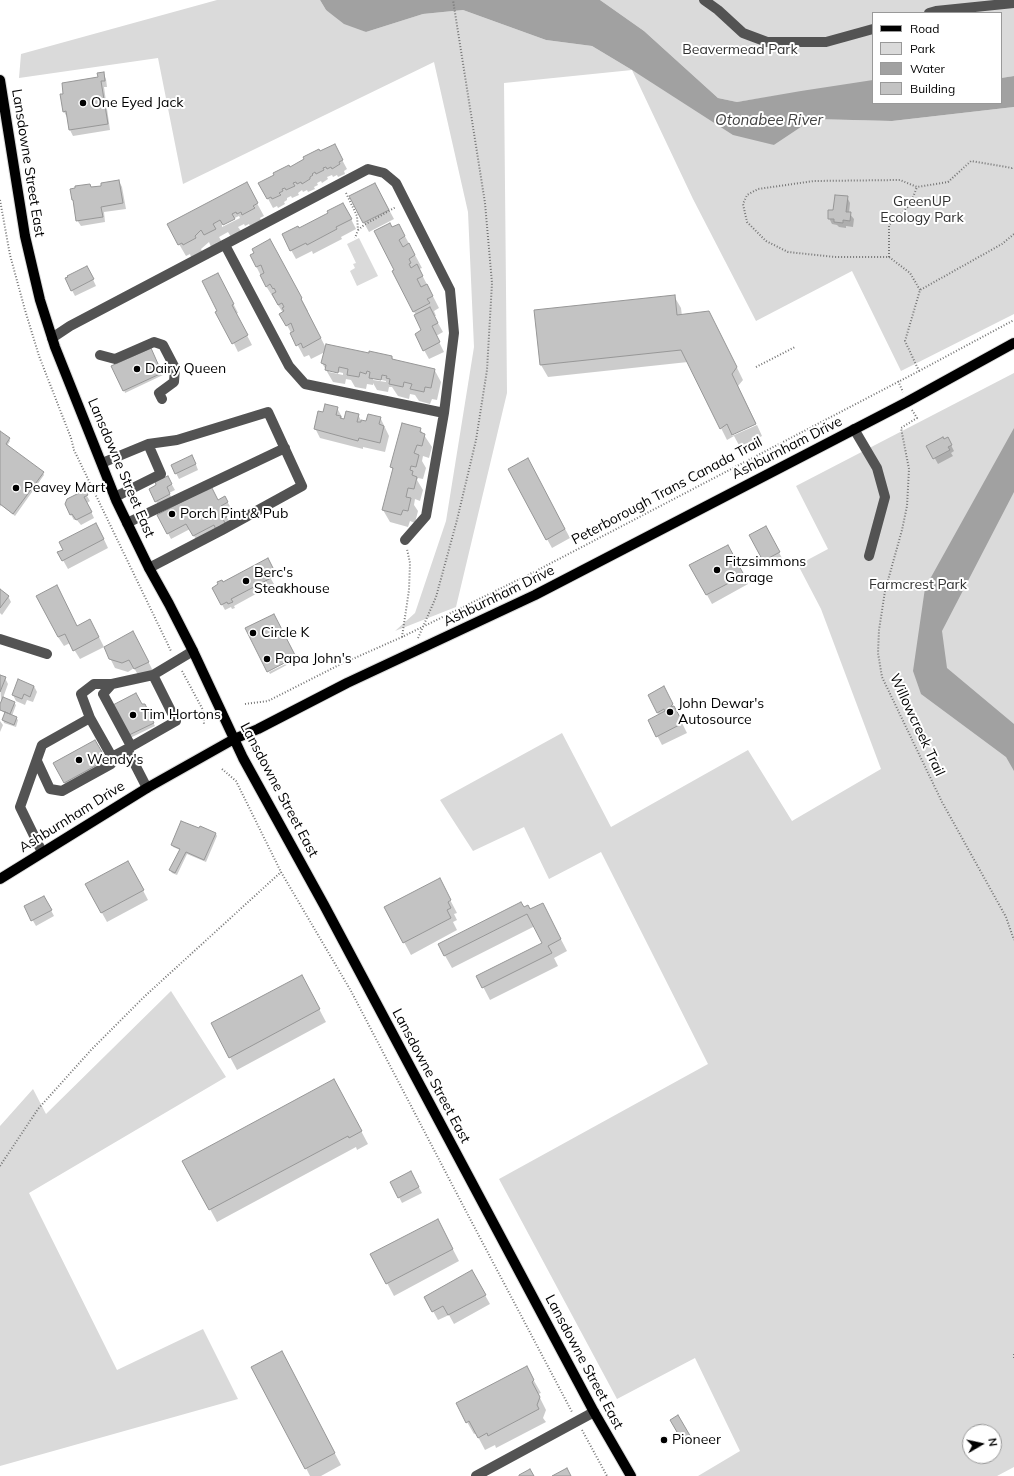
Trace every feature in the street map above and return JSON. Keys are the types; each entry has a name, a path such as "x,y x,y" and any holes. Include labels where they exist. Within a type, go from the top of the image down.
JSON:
{"main road":[{"name":"Lansdowne Street East","path":"0,80 25,236 40,300 52,338 115,497 149,568 170,604 243,758 324,905 594,1412 631,1476"},
{"name":"Ashburnham Drive","path":"0,879 147,788 234,739 258,729 347,683 535,595 854,429 1014,343"}],"street":[{"path":"704,0 714,3 743,33 767,42 826,42 872,29"},
{"path":"932,12 1014,3"},
{"path":"52,338 70,326 368,169 384,173 396,183 450,290 454,333 444,413 426,516 405,540"},
{"path":"225,245 289,366 305,384 444,413"},
{"path":"100,355 115,359 154,342 163,345 175,368 174,382 159,392 162,399"},
{"path":"102,463 148,444 177,440 268,412 285,448 302,486 149,568"},
{"path":"854,429 878,468 885,497 869,556"},
{"path":"115,497 161,474 148,444"},
{"path":"127,522 285,448"},
{"path":"0,639 47,654"},
{"path":"37,761 50,789 62,791 111,764 112,757 90,718 80,694 94,684 112,684 153,675 193,651"},
{"path":"112,757 176,722 153,675"},
{"path":"112,684 103,694 147,788"},
{"path":"42,852 20,807 42,746 90,718"},
{"path":"476,1476 594,1412"}],"path":[{"path":"411,653 436,597 457,520 476,440 487,370 492,283 485,203 453,0"},
{"path":"920,290 910,273 889,257 835,257 788,252 766,241 747,222 743,204 747,195 758,189 814,181 900,180 917,187 948,182 971,161 1012,168 1014,167"},
{"path":"341,184 357,216 358,230 355,238"},
{"path":"889,257 888,225 910,204 917,187"},
{"path":"0,200 10,255 25,310 39,356 71,438 74,450 152,613 202,710 204,724"},
{"path":"358,230 364,225 405,202"},
{"path":"919,371 905,341 920,290 1002,244 1014,234"},
{"name":"Peterborough Trans Canada Trail","path":"245,704 268,701 339,665 402,637 534,572 1014,320"},
{"path":"756,367 795,347"},
{"name":"Willowcreek Trail","path":"917,418 901,428 909,469 907,506 886,591 879,630 878,653 882,677 942,802 1006,917 1014,940"},
{"path":"402,637 409,590 410,563 405,540"},
{"path":"222,769 236,781 282,872 351,991 468,1216 607,1476"},
{"path":"0,1166 38,1109 91,1050 145,996 282,872"},
{"path":"1014,1354 1014,1360"}],"green space":[{"path":"217,0 320,0 326,10 366,32 423,14 463,10 546,40 592,46 632,70 504,83 507,393 456,607 395,631 415,613 446,521 474,347 468,212 434,62 183,184 158,58 19,78 21,54"},
{"name":"Beavermead Park","path":"600,0 1014,0 1014,76 1002,78 1002,12 872,12 872,81 737,102 718,98 644,31"},
{"name":"GreenUP Ecology Park","path":"632,70 774,145 813,119 892,121 1014,107 1014,314 901,371 852,271 756,321 693,199"},
{"path":"359,238 378,276 357,286 350,271 355,268 353,264 356,263 347,244"},
{"name":"Farmcrest Park","path":"1014,373 1014,1467 997,1476 698,1476 740,1451 695,1358 617,1399 499,1179 708,1064 601,852 549,879 524,827 473,851 440,800 562,733 611,827 748,750 792,821 881,769 821,609 798,565 828,549 796,486"},
{"path":"171,991 226,1077 29,1193 117,1370 203,1329 238,1399 0,1466 0,1126 33,1089 46,1114"}],"water":[{"name":"Otonabee River","path":"320,0 600,0 644,31 718,98 737,102 872,80 872,104 1002,104 1002,78 1014,76 1014,107 892,121 813,119 774,145 733,135 592,46 546,40 463,10 423,14 366,32 344,24 326,10"},
{"path":"1014,428 1014,492 942,631 947,668 1014,724 1014,771 1006,757 921,694 913,671 925,588"}],"building":[{"name":"One Eyed Jack","path":"104,72 105,81 101,81 108,124 69,130 66,111 63,112 60,94 63,94 62,83 98,77 97,73"},
{"path":"335,144 343,160 339,162 340,164 332,169 331,167 327,169 326,167 323,168 324,170 316,174 315,172 312,174 313,175 310,179 302,184 301,182 297,184 296,182 293,183 295,186 286,190 285,188 282,189 283,191 279,193 281,195 272,199 271,197 267,199 258,183 274,175 273,173 289,165 290,167 304,159 303,157 319,149 320,151"},
{"path":"119,180 123,203 101,207 103,217 76,221 70,189 75,188 75,186 90,184 91,187 101,186 101,183"},
{"path":"247,182 258,203 253,206 255,208 242,215 241,212 237,214 236,212 232,214 235,219 223,225 220,220 213,224 216,229 204,235 201,230 195,236 196,238 183,245 182,243 178,245 167,224"},
{"path":"375,183 389,210 363,223 349,196"},
{"path":"835,195 848,196 846,212 851,212 850,221 843,220 843,223 834,222 834,219 828,219 828,210 833,210"},
{"path":"343,203 352,219 307,245 306,243 290,251 282,234 298,226 299,228 328,213 327,211"},
{"path":"390,223 392,227 399,224 405,236 399,240 403,247 409,243 415,255 409,259 411,263 409,264 411,268 417,264 423,276 417,279 421,287 427,284 433,296 427,299 430,303 413,312 374,231"},
{"path":"270,239 302,298 301,299 321,338 303,348 301,343 296,346 290,333 294,331 291,323 286,326 279,314 284,311 282,308 284,307 282,303 278,305 272,294 276,292 270,284 266,287 260,275 264,273 261,265 256,267 250,255 254,253 252,249"},
{"path":"87,266 94,279 71,291 65,278"},
{"path":"218,273 234,304 232,305 248,335 232,344 215,312 217,311 202,281"},
{"path":"675,295 677,315 709,311 737,367 732,374 756,424 732,435 727,424 720,429 681,350 540,365 534,310"},
{"path":"430,307 438,323 432,326 440,342 423,351 415,334 421,330 414,315"},
{"path":"326,344 392,356 392,359 435,369 431,388 425,387 424,392 410,389 412,384 404,382 403,387 389,384 390,379 386,378 387,376 382,375 381,380 369,378 370,372 367,371 366,374 360,372 359,377 347,375 348,369 339,367 338,373 325,370 326,365 321,363"},
{"name":"Dairy Queen","path":"151,348 162,373 123,391 111,366"},
{"path":"325,404 338,407 336,415 341,416 340,418 344,419 346,411 359,414 357,422 361,422 361,420 366,421 368,414 381,417 379,424 384,426 380,443 359,438 358,441 314,429 318,411 323,412"},
{"path":"402,423 421,428 420,432 425,434 422,446 417,445 414,453 419,455 416,467 411,466 410,470 413,471 412,475 417,477 414,489 408,488 406,497 411,498 408,511 403,510 401,515 382,510 393,468 390,467"},
{"name":"Peavey Mart","path":"0,431 10,438 6,444 44,472 13,514 0,504"},
{"path":"943,437 944,439 948,437 952,445 948,447 950,450 933,459 926,446"},
{"path":"192,455 196,464 175,474 171,465"},
{"path":"528,458 565,529 546,540 508,469"},
{"path":"168,476 172,484 167,487 170,494 155,502 149,489 156,485 155,481"},
{"path":"211,486 218,500 225,496 228,502 221,506 227,517 223,519 226,525 216,530 214,525 193,536 186,524 167,534 157,515"},
{"path":"85,490 88,495 84,497 92,512 76,520 72,514 70,515 65,504 67,499"},
{"path":"96,523 104,539 62,561 57,552 63,550 59,542"},
{"path":"766,526 780,552 763,561 749,535"},
{"name":"Fitzsimmons Garage","path":"728,545 744,575 706,595 689,565"},
{"name":"Berc's Steakhouse","path":"268,558 274,570 268,573 271,578 231,599 233,602 228,604 227,602 221,605 212,588 218,584 217,582 222,580 223,582"},
{"path":"57,585 77,626 90,619 99,637 73,651 65,634 58,637 36,596"},
{"path":"0,589 9,596 0,608"},
{"path":"274,614 296,657 267,672 245,628"},
{"path":"133,631 149,662 134,669 129,660 122,663 109,659 104,647"},
{"path":"0,675 6,677 0,692"},
{"path":"18,679 34,686 30,697 24,694 22,699 12,695"},
{"name":"John Dewar's Autosource","path":"664,686 673,704 671,707 674,706 683,723 656,737 648,720 665,711 664,709 657,713 648,695"},
{"name":"Tim Hortons","path":"136,693 142,704 145,704 154,723 127,736 111,706"},
{"path":"3,697 15,702 10,714 0,710 0,704"},
{"path":"5,712 17,717 14,725 2,720"},
{"name":"Wendy's","path":"95,740 105,757 95,762 97,765 64,783 53,763"},
{"path":"181,821 199,828 200,826 216,833 204,860 186,852 175,873 169,870 180,849 171,845"},
{"path":"128,861 144,890 101,913 85,884"},
{"path":"440,878 451,900 448,902 451,908 447,910 451,918 403,943 384,907"},
{"path":"44,896 52,910 31,921 24,906"},
{"path":"521,902 524,907 528,905 530,909 543,903 561,939 548,946 552,953 482,988 476,976 542,943 527,914 444,956 438,944"},
{"path":"302,975 320,1009 229,1058 211,1023"},
{"path":"334,1079 362,1131 349,1138 348,1136 209,1210 182,1161"},
{"path":"411,1171 419,1187 398,1198 390,1182"},
{"path":"438,1219 453,1249 386,1284 370,1254"},
{"path":"472,1270 486,1295 448,1315 443,1306 432,1312 424,1297"},
{"path":"282,1351 335,1453 305,1469 251,1367"},
{"path":"527,1366 534,1380 532,1382 540,1397 537,1405 539,1409 488,1436 487,1433 478,1438 469,1421 466,1423 456,1403"},
{"path":"678,1415 692,1439 684,1444 670,1420"},
{"path":"567,1468 571,1476 552,1476"},
{"path":"530,1469 534,1476 519,1476 519,1475"}],"place":[{"name":"One Eyed Jack","path":"83,103"},
{"name":"Dairy Queen","path":"137,369"},
{"name":"Peavey Mart","path":"16,488"},
{"name":"Porch Pint & Pub","path":"172,514"},
{"name":"Fitzsimmons Garage","path":"717,570"},
{"name":"Berc's Steakhouse","path":"246,581"},
{"name":"Circle K","path":"253,633"},
{"name":"Papa John's","path":"267,659"},
{"name":"John Dewar's Autosource","path":"670,712"},
{"name":"Tim Hortons","path":"133,715"},
{"name":"Wendy's","path":"79,760"},
{"name":"Pioneer","path":"664,1440"}]}
